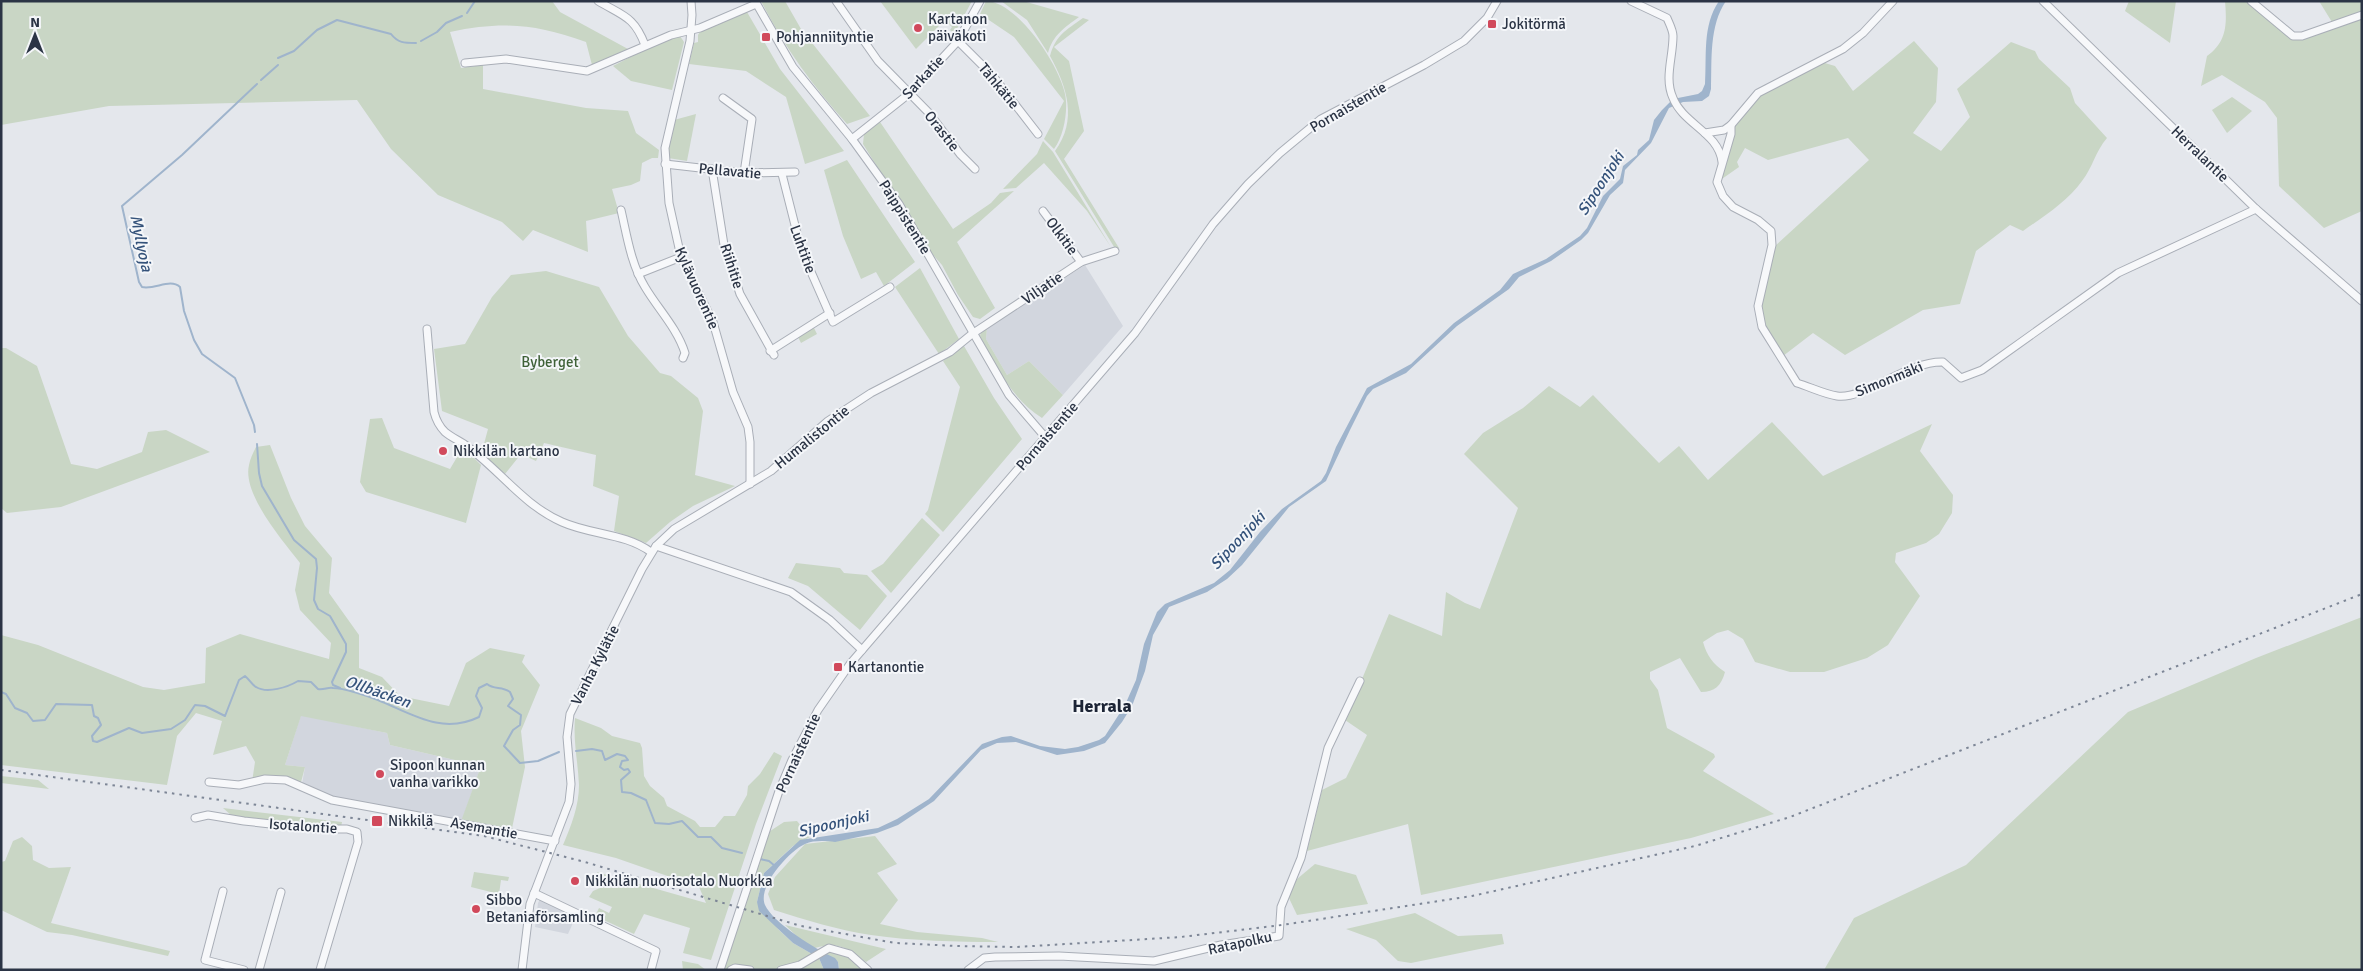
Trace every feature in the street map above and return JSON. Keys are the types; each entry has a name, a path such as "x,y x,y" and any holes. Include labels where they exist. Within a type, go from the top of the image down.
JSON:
{"street":[{"path":"598,1 630,20 639,29 645,46"},
{"name":"Kylävuorentie","path":"691,1 690,41 670,118 665,148 665,164 673,227 681,257 713,322 733,392 750,434 750,484"},
{"name":"Orastie","path":"836,1 878,61 910,93 975,169"},
{"name":"Sarkatie","path":"852,139 910,93 958,40 980,1"},
{"name":"Pornaistentie","path":"720,970 779,791 792,760 818,710 862,650 1135,333 1225,210 1280,153 1321,119 1424,65 1464,41 1487,18 1497,1"},
{"path":"1631,1 1668,18 1673,35 1668,83 1673,99 1678,108 1717,147 1722,159 1722,166"},
{"name":"Simonmäki","path":"1893,1 1863,32 1842,49 1758,93 1732,125 1732,134 1717,182 1723,196 1733,207 1758,220 1771,231 1772,245 1758,306 1762,327 1797,383 1838,396 1855,394 1916,366 1936,362 1943,362 1961,378 1982,370 2118,273 2256,209"},
{"name":"Herralantie","path":"2043,1 2256,209 2362,301"},
{"path":"2251,1 2293,36 2302,36 2362,15"},
{"path":"465,63 506,58 587,71 645,46 726,18 756,2"},
{"name":"Paippistentie","path":"756,2 794,66 816,98 852,139 899,204 972,334 1009,395 1046,438"},
{"name":"Tähkätie","path":"958,40 993,76 1038,134"},
{"path":"722,98 752,119 753,123 744,173"},
{"path":"1705,133 1724,130 1732,125"},
{"name":"Pellavatie","path":"665,164 744,173 782,174 794,172"},
{"name":"Riihitie","path":"712,170 724,245 740,294 772,353 830,314"},
{"name":"Luhtitie","path":"782,174 801,249 834,322 890,286"},
{"path":"621,210 631,257 638,274 678,337 685,353 683,358"},
{"name":"Olkitie","path":"1043,211 1081,262"},
{"name":"Viljatie","path":"972,334 1081,262 1115,251"},
{"path":"638,274 681,257"},
{"path":"427,329 434,412 437,421 444,431 464,444 526,500 551,516 578,528 631,540 801,597 830,620 862,650"},
{"name":"Humalistontie","path":"654,549 686,520 770,471 828,421 872,393 950,352 972,334"},
{"name":"Vanha Kylätie","path":"522,970 529,909 567,812 571,792 567,737 570,714 654,549"},
{"name":"Ratapolku","path":"968,970 984,958 995,957 1059,956 1154,961 1221,945 1279,936 1281,907 1301,858 1328,748 1360,681"},
{"name":"Asemantie","path":"209,782 238,785 265,778 278,779 343,803 555,841"},
{"name":"Isotalontie","path":"195,818 208,815 316,829 348,829 357,832 358,842 320,970"},
{"path":"223,891 204,960 244,970"},
{"path":"258,970 281,892"},
{"path":"534,893 656,951 651,970"},
{"path":"781,970 800,965 829,948 842,950 857,959 868,970"},
{"path":"731,970 735,968 750,970"}],"shaded area":[{"path":"1085,265 1123,326 1063,395 1029,361 1007,375 986,339 987,328"},
{"path":"301,715 387,733 390,745 481,766 462,820 334,797 302,784 305,767 285,765"},
{"path":"540,899 576,916 568,934 535,927"}],"green space":[{"path":"1,1 552,1 560,12 628,49 592,65 586,42 535,28 486,26 450,32 461,68 483,65 483,89 586,108 628,111 636,133 659,150 658,158 652,158 642,163 640,181 612,189 619,213 586,221 588,252 533,230 523,241 502,222 438,195 391,149 357,100 109,106 1,125"},
{"path":"761,1 785,1 801,29 870,116 847,124 800,66 779,34"},
{"name":"Kartanon päiväkoti","path":"880,1 972,1 954,34 950,30 952,27 945,20 916,49"},
{"path":"986,1 999,4 1025,25 1038,40 1058,73 1064,88 1066,107 1062,132 1054,149 1044,139 1064,101 1014,37 980,14"},
{"path":"1001,1 1023,1 1079,17 1064,28 1056,37 1048,53 1027,20"},
{"path":"2129,1 2176,1 2170,43 2125,11"},
{"path":"2225,1 2248,1 2293,38 2335,27 2319,1 2362,1 2362,211 2324,228 2279,186 2277,118 2265,102 2222,75 2201,86 2207,56 2219,45 2224,32 2226,17"},
{"path":"747,12 780,69 844,151 805,164 786,97 746,71 689,64 694,43 698,42 698,35 701,30"},
{"path":"1083,18 1089,20 1054,47 1069,61 1084,131 1064,159 1119,248 1116,250 1055,151 1066,127 1068,104 1061,80 1050,56 1052,49 1058,38"},
{"path":"671,36 680,36 684,42 672,90 631,81 613,66"},
{"path":"1914,41 1938,68 1936,102 1913,133 1941,151 1970,117 1957,89 2011,42 2035,51 2039,59 2070,88 2075,103 2107,138 2086,176 2062,202 2023,231 2010,225 1976,251 1960,304 1923,310 1845,355 1813,333 1783,356 1765,326 1761,307 1775,246 1869,160 1848,138 1768,160 1745,148 1737,162 1739,167 1719,181 1731,125 1751,100 1818,61 1835,66 1853,91"},
{"path":"2232,97 2252,111 2227,133 2212,110"},
{"path":"696,114 687,161 668,158 674,120"},
{"path":"880,122 953,229 991,203 1000,193 1014,191 957,242 995,308 980,319 973,317 958,295 942,265 928,249 863,144 864,134"},
{"path":"1043,141 1053,152 1111,247 1087,211 1044,163 1016,188 1003,189 1037,154"},
{"path":"847,160 915,262 884,286 876,272 861,279 843,236 824,170"},
{"path":"920,268 959,339 939,354 895,287"},
{"name":"Byberget","path":"546,271 599,287 628,336 660,373 671,376 698,398 703,411 695,475 735,486 693,506 670,522 646,543 614,531 619,496 593,486 596,455 544,443 536,461 521,454 505,474 481,455 488,429 442,411 434,349 465,344 492,297 511,275"},
{"path":"814,328 817,334 801,343 798,337"},
{"path":"987,328 986,339 1007,375 1029,361 1063,395 1042,418 1013,392 999,370 980,336 981,332"},
{"path":"964,346 994,398 1022,439 943,532 925,514 928,510 960,387 943,361"},
{"path":"1,348 6,348 37,366 71,464 97,469 142,452 148,432 166,430 210,452 61,507 7,513 1,508"},
{"path":"1549,386 1580,407 1593,395 1659,463 1679,446 1708,480 1772,422 1823,476 1932,424 1920,451 1953,495 1952,513 1939,534 1926,543 1896,553 1895,562 1920,596 1888,645 1867,658 1824,672 1790,672 1755,662 1743,639 1728,630 1717,633 1703,642 1711,659 1725,672 1722,681 1714,689 1701,692 1680,658 1650,672 1650,679 1658,690 1667,728 1714,754 1715,757 1703,771 1774,814 1691,838 1421,895 1408,824 1307,851 1322,790 1346,778 1367,735 1345,720 1389,614 1442,636 1446,592 1480,609 1518,508 1464,454 1483,433 1523,408"},
{"path":"382,418 394,448 450,469 463,447 481,465 466,523 366,492 360,482 370,419"},
{"path":"270,445 291,498 305,526 332,558 329,593 359,635 359,668 382,677 400,696 449,706 466,663 490,648 525,655 522,662 540,685 521,731 525,767 511,833 460,824 481,766 390,745 387,733 301,716 285,765 305,767 300,786 295,784 252,782 255,762 246,746 213,755 222,721 196,713 177,736 167,785 1,765 1,635 38,645 143,687 164,690 205,683 206,648 240,634 329,659 331,643 300,610 295,590 300,563 266,517 258,503 248,477 249,465 256,447"},
{"path":"922,518 940,535 891,593 871,571 883,564"},
{"path":"796,563 840,568 844,573 867,575 887,596 860,630 808,586 788,578"},
{"path":"2362,617 2362,970 1824,970 1854,918 1966,865 2128,712 2256,658"},
{"path":"575,718 601,728 612,736 640,743 644,776 650,786 664,798 667,806 695,821 700,827 715,827 724,816 735,816 747,795 748,786 760,774 774,752 782,756 756,824 711,960 683,953 690,928 644,914 634,934 595,916 599,908 609,913 612,907 589,897 593,891 600,888 602,881 597,872 706,903 699,887 616,858 563,845 574,816 579,793"},
{"path":"1,776 38,780 49,789 1,783"},
{"path":"223,808 342,822 341,827 315,827 232,816"},
{"path":"797,821 810,837 793,846 764,873 757,902 779,930 793,943 819,958 824,970 720,970 764,835 784,822"},
{"path":"875,836 897,864 877,873 898,900 880,924 917,932 982,938 998,942 934,941 871,935 834,928 774,910 768,894 775,877 805,844"},
{"path":"22,837 32,846 33,860 49,868 71,867 51,923 170,951 168,956 72,935 47,932 1,910 1,862 5,861 13,841"},
{"path":"1315,864 1356,875 1368,904 1297,915 1288,896 1297,879"},
{"path":"474,872 509,877 508,881 501,880 499,894 471,887"},
{"path":"1415,913 1458,936 1502,934 1504,944 1411,963 1398,961 1376,940 1346,929"},
{"path":"785,925 886,949 866,962 842,947 830,945 815,948 803,942"},
{"path":"824,950 842,950 867,970 839,970 838,962 823,953"},
{"path":"682,961 698,964 706,970 683,970"}],"water":[{"path":"1719,1 1726,1 1717,21 1712,43 1711,89 1709,96 1702,101 1683,102 1669,108 1651,143 1625,170 1623,183 1610,195 1588,233 1581,240 1551,261 1519,277 1509,289 1457,326 1406,373 1373,389 1367,396 1326,481 1289,507 1242,565 1227,579 1207,592 1169,607 1153,635 1145,671 1132,706 1105,743 1084,751 1057,755 1016,742 997,743 981,750 934,801 898,825 877,833 835,842 820,841 809,843 798,848 776,870 770,880 764,897 765,905 786,928 835,958 838,962 839,970 824,970 819,958 793,943 759,911 757,902 764,873 800,840 878,828 897,819 929,799 982,744 1011,736 1040,746 1065,749 1078,747 1105,736 1125,705 1136,680 1144,644 1157,612 1165,604 1214,583 1230,570 1260,532 1282,509 1321,481 1336,447 1367,388 1411,364 1454,323 1500,290 1513,274 1546,259 1580,236 1587,228 1603,196 1620,179 1623,166 1637,155 1638,150 1649,140 1654,120 1662,110 1673,99 1698,94 1702,91 1705,84 1708,31 1710,21"}],"waterway":[{"name":"Myllyoja","path":"467,13 475,1"},
{"name":"Myllyoja","path":"421,41 437,32 446,23 462,16"},
{"name":"Myllyoja","path":"278,58 294,51 317,30 337,20 391,34 402,42 416,43"},
{"name":"Myllyoja","path":"261,80 278,65"},
{"name":"Myllyoja","path":"255,432 235,378 202,354 194,340 184,311 180,287 172,284 142,287 139,282 122,206 182,155 257,84"},
{"name":"Myllyoja","path":"257,444 262,486 294,540 316,559 314,600 318,609 330,616 346,644 346,652 332,682 333,685 340,688"},
{"name":"Ollbäcken","path":"1,692 6,694 15,708 27,713 33,721 45,720 56,704 92,705 94,716 98,718 101,725 92,736 93,741 97,742 129,728 142,733 171,729 185,720 195,705 205,706 225,716 239,680 245,676 255,686 266,690 277,689 298,681 311,682 318,689 338,688 374,698 427,721 452,724 479,717 482,708 476,696 479,688 487,684 510,692 513,699 508,706 521,715 520,725 513,730 504,746 520,763 538,761 559,752"},
{"path":"576,751 592,749 602,751 605,760 617,754 625,756 628,760 622,761 620,767 624,770 628,769 630,772 621,780 622,792 631,793 646,800 655,823 669,824 682,821 698,837 711,837 722,848 742,853"},
{"path":"760,859 769,861 775,866"}],"railway":[{"path":"1,770 484,836 585,862 801,926 895,943 1017,947 1181,937 1282,925 1472,896 1695,846 1790,817 2362,594"}],"place":[{"name":"Jokitörmä","path":"1492,24"},
{"name":"Kartanon päiväkoti","path":"918,28"},
{"name":"Pohjanniityntie","path":"766,37"},
{"name":"Nikkilän kartano","path":"443,451"},
{"name":"Kartanontie","path":"838,667"},
{"name":"Sipoon kunnan vanha varikko","path":"380,774"},
{"name":"Nikkilä","path":"377,821"},
{"name":"Nikkilän nuorisotalo Nuorkka","path":"575,881"},
{"name":"Sibbo Betaniaförsamling","path":"476,909"}],"district":[{"name":"Herrala","path":"1102,706"}],"water label":[{"name":"Sipoonjoki","path":"1600,183"},
{"name":"Sipoonjoki","path":"1237,540"},
{"name":"Sipoonjoki","path":"833,823"}]}
